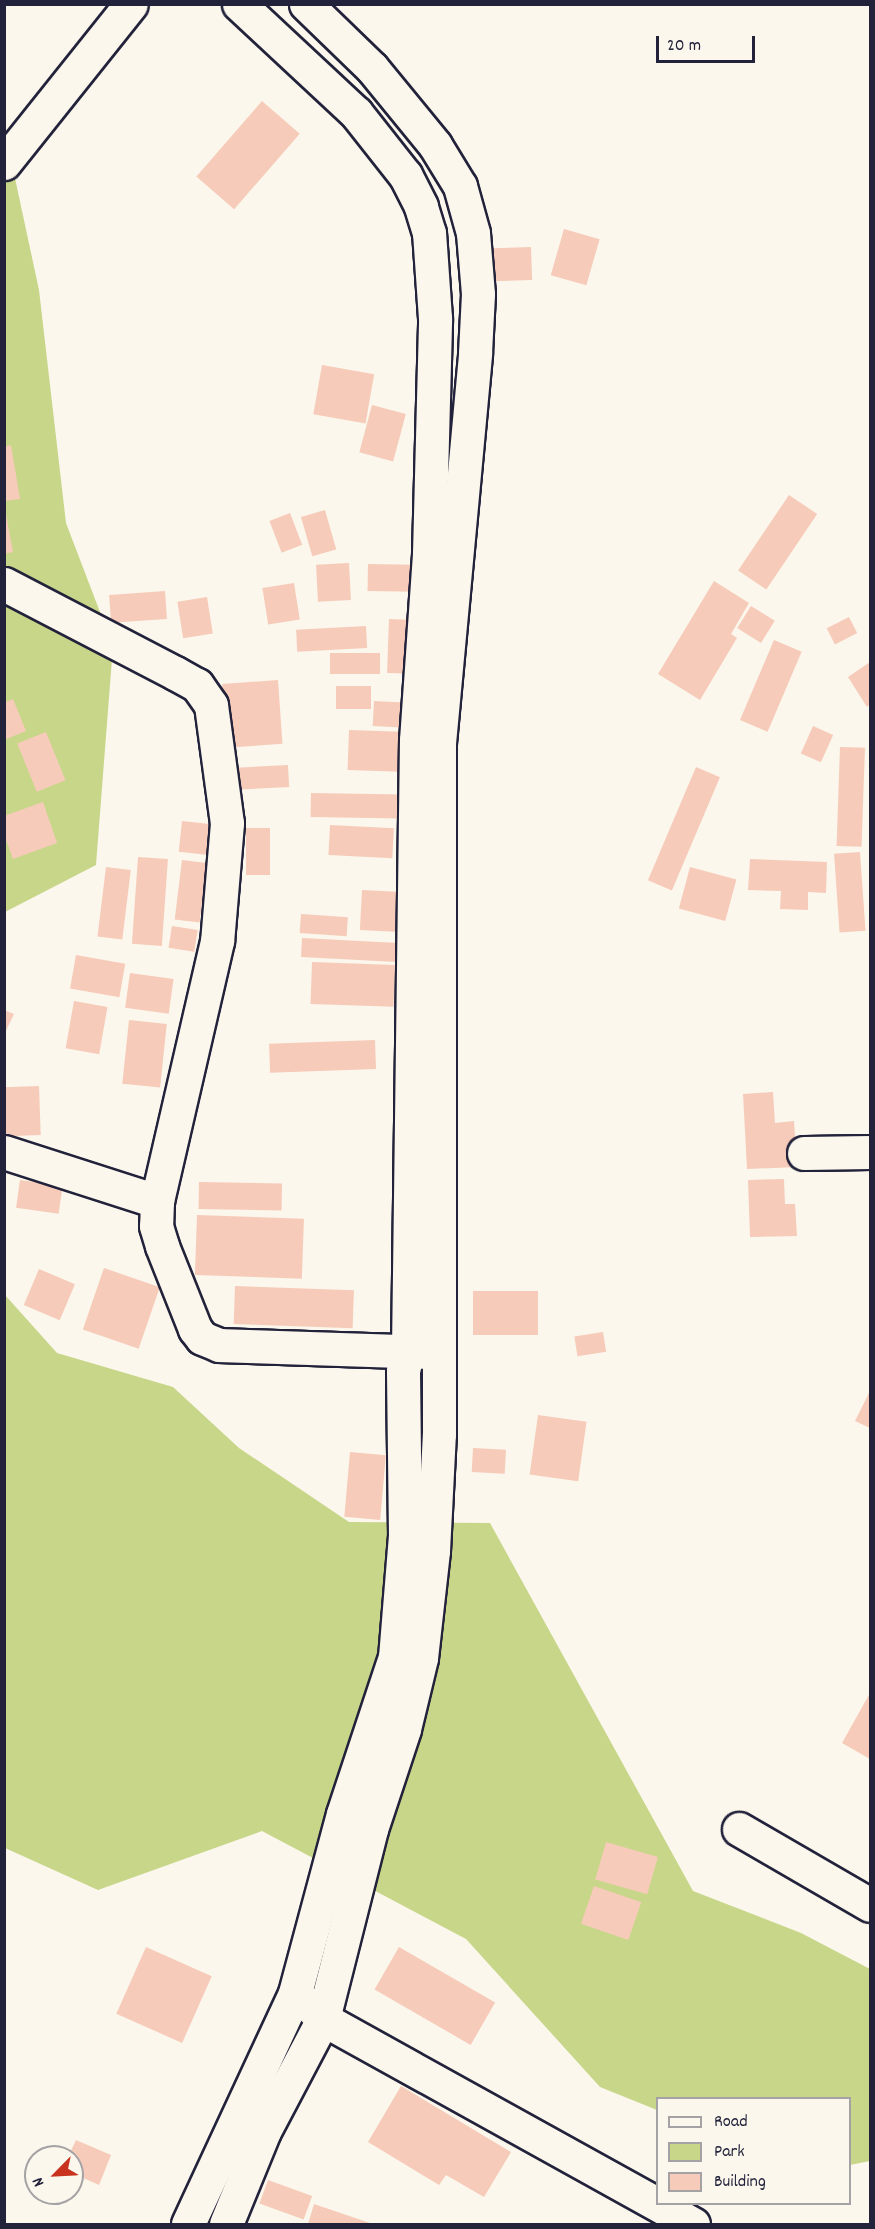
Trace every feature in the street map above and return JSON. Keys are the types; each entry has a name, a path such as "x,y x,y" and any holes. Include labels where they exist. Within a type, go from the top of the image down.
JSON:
{"street":[{"path":"4,163 131,4"},
{"path":"226,2224 264,2131 323,2019 371,1829 404,1729 421,1658 433,1551 423,1352 416,741 429,553 435,318 429,233 421,206 405,175 356,113 239,4"},
{"path":"189,2224 295,1993 343,1814 395,1657 405,1536 403,1371 423,1352 439,743 475,353 478,294 473,233 460,186 435,145 372,69 306,4"},
{"path":"4,584 175,672 196,685 211,705 227,823 217,941 157,1201 156,1226 171,1273 202,1338 219,1345 423,1352"},
{"path":"4,1152 157,1201"},
{"path":"804,1153 870,1152"},
{"path":"739,1829 870,1905"},
{"path":"295,1993 323,2019 656,2204"},
{"path":"659,2205 693,2224"}],"green space":[{"path":"4,127 39,290 66,523 113,646 96,865 5,912"},
{"path":"5,1295 57,1353 173,1387 239,1448 349,1522 490,1523 693,1891 801,1933 870,1969 870,2161 851,2165 851,2097 656,2097 656,2110 600,2087 466,1939 262,1831 98,1890 5,1848"}],"building":[{"path":"262,101 300,134 234,209 196,176"},
{"path":"564,229 600,239 586,285 551,275"},
{"path":"531,247 532,280 493,281 492,248"},
{"path":"322,365 374,374 366,423 313,414"},
{"path":"372,405 406,414 393,461 359,452"},
{"path":"11,445 20,499 4,501 4,447"},
{"path":"789,495 817,514 766,589 738,570"},
{"path":"325,510 336,549 312,556 301,517"},
{"path":"290,513 302,545 282,553 269,521"},
{"path":"6,514 13,552 4,554 4,515"},
{"path":"349,563 351,600 318,602 316,565"},
{"path":"368,564 414,565 414,592 368,591"},
{"path":"714,581 749,603 731,634 737,638 700,700 658,674"},
{"path":"294,583 300,620 268,625 262,588"},
{"path":"165,591 167,619 111,623 109,595"},
{"path":"207,597 213,634 183,638 177,602"},
{"path":"751,606 775,621 761,643 737,628"},
{"path":"849,617 857,633 835,644 827,628"},
{"path":"389,619 415,620 413,674 387,673"},
{"path":"366,626 367,648 297,652 296,630"},
{"path":"774,640 802,652 768,732 740,720"},
{"path":"330,653 380,653 380,674 330,674"},
{"path":"870,662 870,704 867,707 848,677"},
{"path":"278,680 282,744 227,748 222,684"},
{"path":"336,686 371,686 371,709 336,709"},
{"path":"13,699 26,731 4,740 4,703"},
{"path":"374,701 408,703 407,728 373,726"},
{"path":"813,726 833,735 821,762 801,753"},
{"path":"349,730 402,732 401,772 348,770"},
{"path":"46,732 65,780 37,792 17,744"},
{"path":"840,747 865,748 862,847 837,846"},
{"path":"288,765 289,787 232,790 231,768"},
{"path":"696,767 720,777 672,890 648,880"},
{"path":"311,793 403,795 403,819 311,817"},
{"path":"43,802 57,843 13,859 4,834 4,816"},
{"path":"182,821 212,824 209,855 179,852"},
{"path":"330,825 394,828 392,858 328,855"},
{"path":"246,828 270,828 270,875 246,875"},
{"path":"860,852 866,931 840,933 834,854"},
{"path":"138,857 168,859 162,946 132,944"},
{"path":"750,859 827,862 826,893 808,892 808,910 780,909 781,891 748,890"},
{"path":"182,860 207,863 200,923 175,920"},
{"path":"106,867 131,870 122,940 97,936"},
{"path":"690,867 736,879 725,921 679,909"},
{"path":"362,890 407,892 405,932 360,930"},
{"path":"301,914 348,917 347,936 300,933"},
{"path":"172,926 198,930 194,952 169,948"},
{"path":"302,938 398,943 397,962 301,957"},
{"path":"76,955 125,964 119,997 70,988"},
{"path":"312,962 395,965 393,1007 311,1004"},
{"path":"130,973 174,979 169,1014 125,1008"},
{"path":"74,1001 107,1007 99,1054 66,1048"},
{"path":"4,1010 14,1014 4,1035"},
{"path":"129,1020 167,1024 160,1088 122,1084"},
{"path":"375,1040 376,1069 270,1073 269,1044"},
{"path":"39,1086 41,1135 6,1136 4,1087"},
{"path":"773,1092 775,1123 794,1121 797,1167 747,1169 743,1094"},
{"path":"784,1179 785,1204 795,1204 797,1236 750,1237 748,1180"},
{"path":"20,1180 63,1186 59,1214 16,1208"},
{"path":"199,1182 282,1183 282,1210 199,1209"},
{"path":"197,1215 304,1219 302,1279 195,1275"},
{"path":"104,1268 160,1287 139,1349 83,1329"},
{"path":"39,1269 75,1284 60,1320 24,1305"},
{"path":"235,1286 354,1290 353,1328 234,1324"},
{"path":"473,1291 538,1291 538,1335 473,1335"},
{"path":"603,1332 606,1352 577,1356 574,1337"},
{"path":"870,1391 870,1428 855,1421"},
{"path":"538,1415 587,1422 578,1481 530,1474"},
{"path":"473,1448 506,1450 505,1474 472,1472"},
{"path":"350,1452 386,1455 380,1520 344,1517"},
{"path":"870,1693 870,1759 842,1743"},
{"path":"606,1842 658,1857 647,1894 595,1879"},
{"path":"594,1886 641,1902 628,1940 581,1924"},
{"path":"146,1947 212,1976 182,2043 116,2014"},
{"path":"399,1947 495,2002 471,2045 374,1989"},
{"path":"401,2086 511,2152 484,2197 446,2175 439,2185 368,2142"},
{"path":"76,2140 111,2155 99,2185 84,2178 84,2145 74,2145"},
{"path":"268,2180 312,2196 304,2220 259,2203"},
{"path":"314,2204 373,2224 308,2224"}]}
